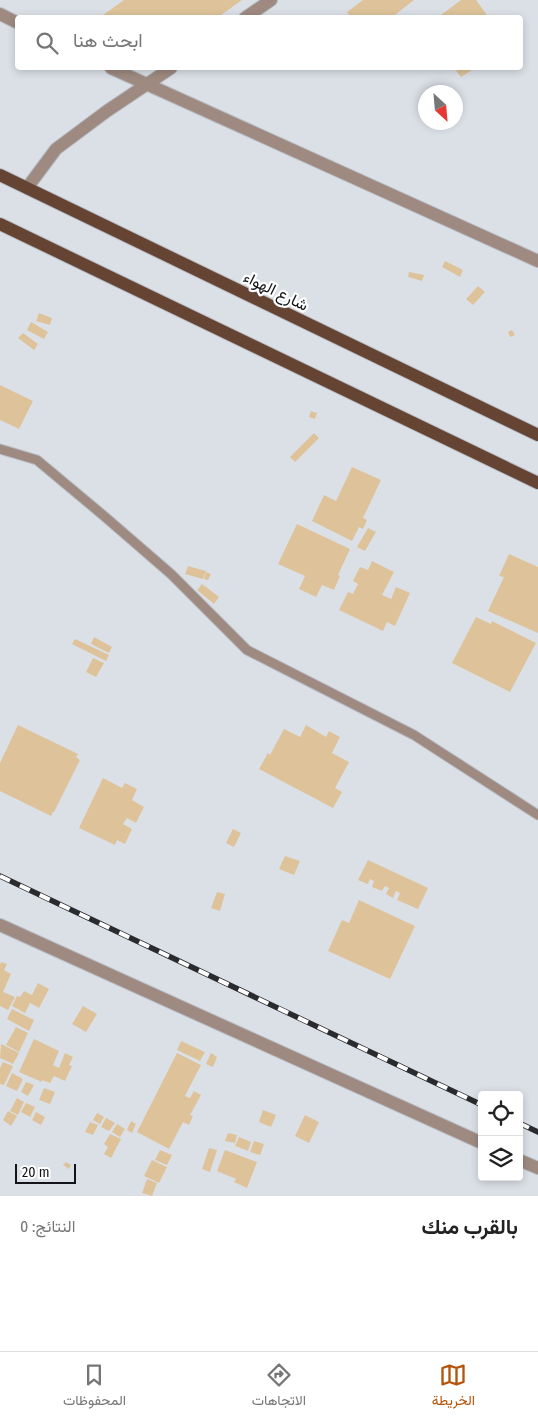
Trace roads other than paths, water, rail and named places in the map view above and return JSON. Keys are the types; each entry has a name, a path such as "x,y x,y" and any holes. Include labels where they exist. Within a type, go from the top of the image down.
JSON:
{"main road":[{"name":"شارع الهواء","path":"0,175 538,436"},
{"path":"0,224 538,483"}],"street":[{"path":"249,15 271,0"},
{"path":"0,14 15,22"},
{"path":"115,70 538,261"},
{"path":"27,188 56,149 168,70"},
{"path":"0,925 478,1141"},
{"path":"523,1162 538,1168"}],"lane":[{"path":"0,449 36,460 171,574 247,650 414,735 538,815"}],"railway":[{"path":"0,876 478,1103"},
{"path":"523,1125 538,1132"}]}
